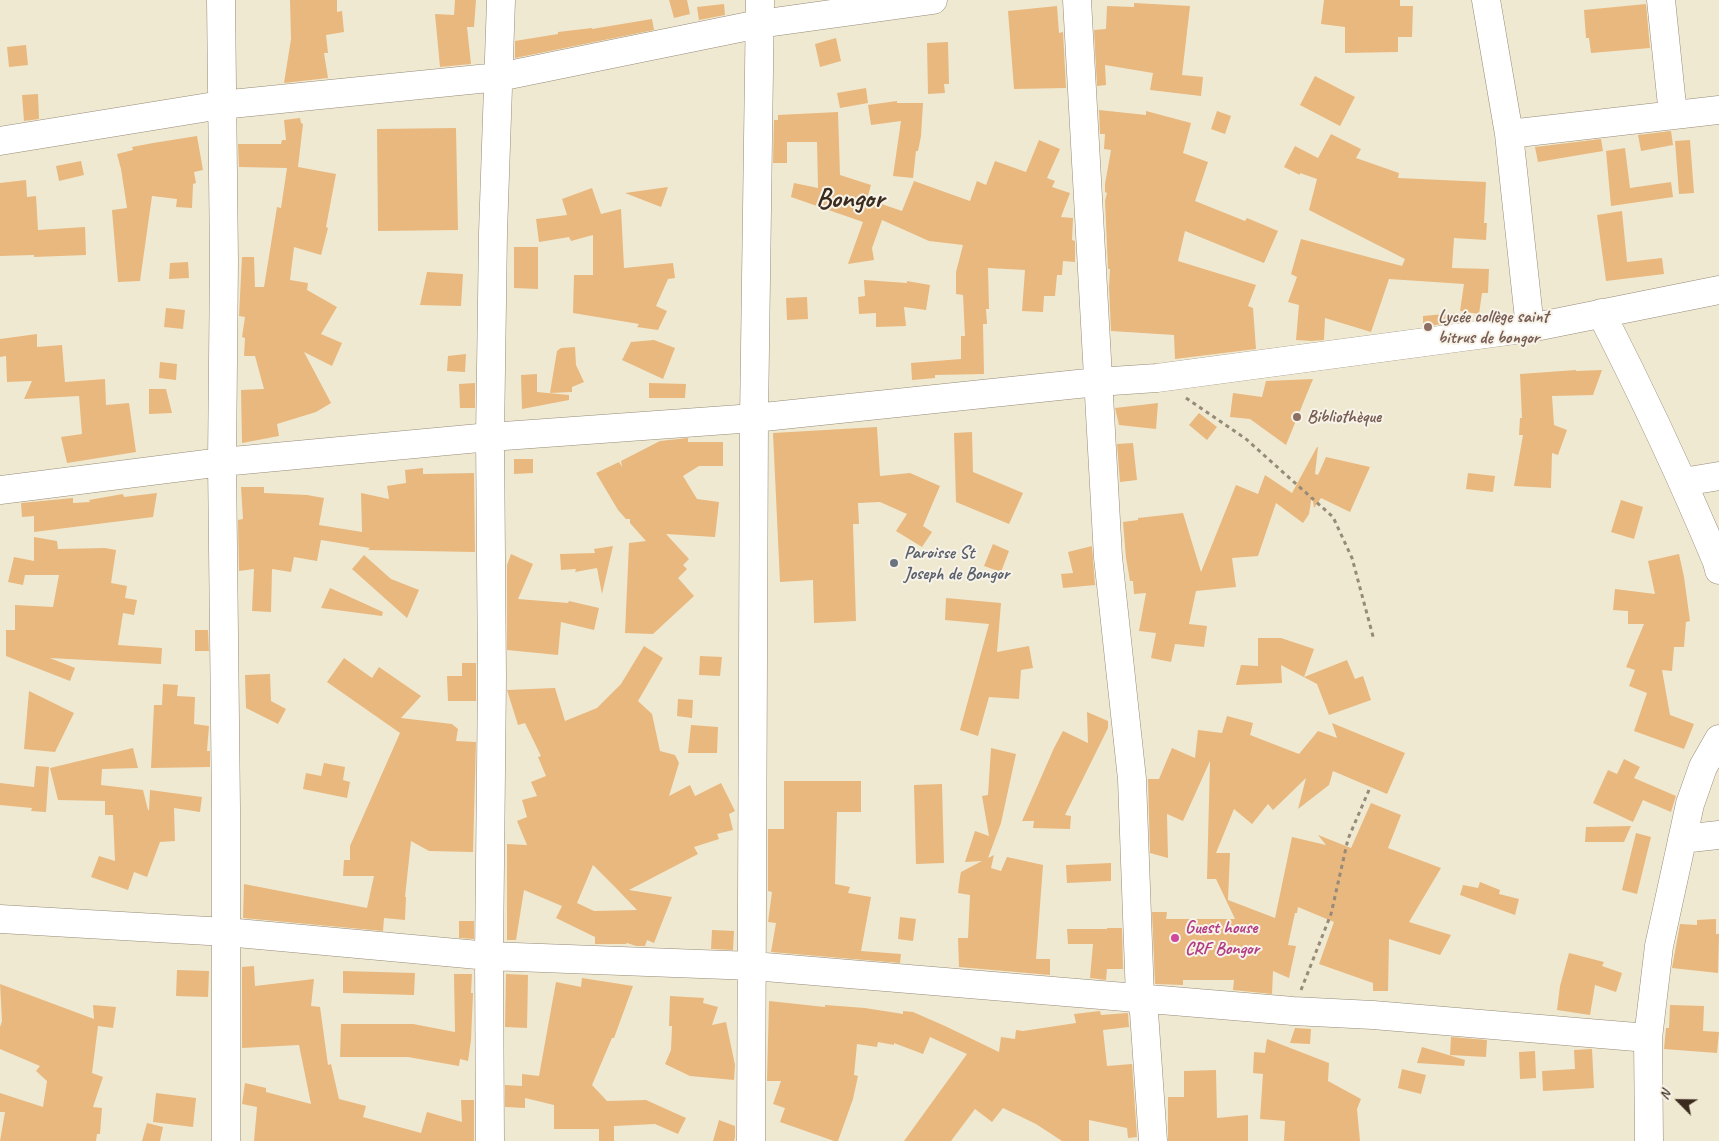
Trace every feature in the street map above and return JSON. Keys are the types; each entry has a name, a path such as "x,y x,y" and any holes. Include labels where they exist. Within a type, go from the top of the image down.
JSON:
{"street":[{"path":"221,0 224,262 222,462 226,1141"},
{"path":"490,1141 492,688 490,438 493,233 501,0"},
{"path":"0,142 221,105 499,77 759,12 933,0"},
{"path":"1077,0 1108,557 1132,779 1140,998 1144,1012 1153,1141"},
{"path":"1486,0 1509,134 1530,328"},
{"path":"1661,0 1673,115"},
{"path":"751,1141 753,966 752,674 759,12"},
{"path":"1509,134 1719,110"},
{"path":"0,490 222,462 490,438 754,418 1098,382 1157,378 1530,328 1719,290"},
{"path":"1601,314 1635,380 1683,482 1718,565"},
{"path":"1683,482 1719,476"},
{"path":"1649,1141 1648,1038 1659,946 1690,804 1703,767 1719,738"},
{"path":"1682,839 1719,835"},
{"path":"0,919 226,932 490,956 753,966 1293,1012 1373,1015 1648,1038"}],"path":[{"path":"1157,378 1246,439 1333,517 1352,558 1374,640"},
{"path":"1293,1012 1331,914 1348,838 1369,790"}],"building":[{"path":"290,0 337,0 337,12 342,11 344,32 326,35 328,53 324,53 328,78 284,83 291,39"},
{"path":"455,0 476,0 474,27 467,27 471,64 440,67 435,14 454,15"},
{"path":"669,0 687,0 690,14 674,18"},
{"path":"1324,0 1400,0 1400,6 1413,6 1412,37 1398,37 1398,52 1345,53 1345,27 1321,24"},
{"path":"1134,3 1190,6 1182,75 1203,77 1201,96 1150,90 1153,73 1105,65 1106,85 1097,86 1094,30 1106,29 1107,6 1134,7"},
{"path":"724,4 725,15 699,20 697,7"},
{"path":"1646,4 1650,48 1591,53 1589,38 1586,38 1584,10"},
{"path":"1057,6 1059,33 1063,32 1066,88 1014,89 1008,11"},
{"path":"652,19 654,30 515,58 515,41 558,34 558,32 592,29"},
{"path":"836,38 841,61 820,67 815,44"},
{"path":"948,42 949,84 944,84 945,93 928,94 927,43"},
{"path":"26,45 28,65 9,67 7,47"},
{"path":"1315,76 1355,97 1340,126 1300,105"},
{"path":"866,88 868,103 840,108 837,93"},
{"path":"38,94 39,119 24,121 22,95"},
{"path":"897,101 897,103 923,103 921,136 918,151 916,151 913,178 893,176 901,121 871,125 868,105"},
{"path":"1099,110 1146,115 1146,111 1191,123 1183,153 1208,162 1195,201 1245,221 1247,218 1278,231 1264,263 1185,231 1178,261 1256,285 1248,306 1253,308 1256,349 1175,359 1174,335 1111,331 1110,269 1108,269 1105,201 1107,193 1105,192 1105,184 1111,150 1104,149 1105,134 1100,134"},
{"path":"1217,111 1231,116 1225,134 1211,129"},
{"path":"838,112 840,175 871,185 867,199 902,211 914,181 970,201 977,181 986,185 995,161 1026,172 1039,140 1060,149 1047,178 1055,181 1052,187 1070,193 1061,217 1073,218 1072,240 1075,241 1075,262 1063,261 1062,275 1057,275 1055,296 1044,296 1043,312 1022,311 1025,270 988,268 989,309 986,309 987,324 983,324 984,374 935,375 935,378 912,380 911,363 961,359 961,336 965,336 963,295 956,294 956,272 963,245 929,241 882,220 872,248 874,260 848,264 863,222 791,197 794,183 818,188 817,142 787,142 787,163 773,163 774,120 778,120 778,115"},
{"path":"300,118 303,124 298,167 336,174 326,227 328,228 321,255 294,247 290,280 308,283 307,290 337,307 321,334 342,343 332,366 304,352 331,403 316,412 277,424 279,436 242,443 241,390 264,389 255,356 244,356 245,338 242,337 245,317 239,316 242,257 254,257 255,287 264,287 277,207 281,208 287,168 239,167 238,144 281,144 282,140 286,140 284,120"},
{"path":"456,128 458,230 378,231 377,129"},
{"path":"1671,131 1673,145 1641,151 1638,135"},
{"path":"1331,134 1361,149 1356,158 1399,173 1398,178 1486,182 1484,223 1487,223 1486,240 1454,238 1452,268 1489,269 1488,293 1482,293 1479,314 1460,311 1464,284 1389,279 1371,332 1325,318 1324,340 1296,340 1299,305 1288,302 1297,277 1291,274 1301,239 1402,266 1405,259 1309,210 1317,179 1300,173 1300,175 1284,167 1295,146 1318,158"},
{"path":"197,136 203,170 194,172 196,183 193,184 192,208 176,207 177,199 152,196 140,281 118,282 112,210 127,208 117,154 133,150 132,147"},
{"path":"1601,139 1603,151 1538,162 1535,147"},
{"path":"1690,140 1694,193 1679,194 1675,141"},
{"path":"1625,148 1630,188 1671,182 1673,197 1611,206 1606,151"},
{"path":"81,161 84,175 59,181 56,166"},
{"path":"26,180 27,197 36,196 38,230 85,227 86,255 0,256 0,183"},
{"path":"668,187 661,207 625,193"},
{"path":"592,188 601,214 621,209 624,268 673,263 675,278 668,279 656,306 667,311 658,330 637,327 639,324 573,313 574,275 593,275 593,235 571,241 569,237 539,242 536,219 567,215 562,199"},
{"path":"1622,211 1627,262 1662,258 1664,274 1606,281 1597,215"},
{"path":"514,247 538,247 538,289 514,288"},
{"path":"188,262 189,278 169,279 170,263"},
{"path":"427,272 463,274 461,306 420,305"},
{"path":"864,280 907,283 907,281 930,285 926,310 904,307 906,326 876,327 876,313 859,314 858,297 865,296"},
{"path":"807,297 808,319 787,320 786,298"},
{"path":"166,308 185,310 183,329 164,327"},
{"path":"1454,313 1454,322 1423,327 1423,316"},
{"path":"37,334 37,347 62,345 65,382 105,379 106,405 129,403 136,452 67,463 61,437 82,434 79,396 24,399 32,381 7,382 6,356 0,357 0,339"},
{"path":"654,340 675,348 663,379 622,360 631,342"},
{"path":"575,347 576,365 584,382 572,387 572,392 550,393 557,351 561,348"},
{"path":"466,354 465,372 447,371 448,356"},
{"path":"160,362 177,364 176,380 159,378"},
{"path":"1602,370 1593,395 1552,396 1554,425 1567,430 1558,455 1552,453 1551,488 1514,486 1523,435 1519,435 1520,418 1522,418 1520,374"},
{"path":"537,374 537,392 569,395 569,400 522,409 521,375"},
{"path":"1313,379 1286,445 1250,419 1230,417 1233,393 1262,397 1266,381"},
{"path":"475,383 475,408 460,408 459,384"},
{"path":"649,383 686,384 685,398 649,398"},
{"path":"149,389 166,389 172,413 149,414"},
{"path":"1158,403 1156,429 1119,425 1115,408"},
{"path":"1199,413 1217,427 1207,440 1189,425"},
{"path":"877,427 880,476 910,473 940,486 923,526 932,532 922,547 896,531 907,514 880,502 858,503 859,524 853,524 856,621 814,623 813,580 780,582 773,433"},
{"path":"972,432 973,472 1023,493 1009,524 956,502 954,433"},
{"path":"688,438 688,442 723,442 723,466 699,466 683,476 697,499 719,502 715,537 666,534 689,559 683,565 687,569 678,578 694,596 653,634 625,633 629,543 646,541 630,523 630,519 626,519 618,510 596,473 619,462 622,467 621,461 660,441"},
{"path":"1133,443 1137,480 1120,482 1117,444"},
{"path":"1317,447 1315,474 1318,475 1326,457 1370,467 1350,512 1321,498 1314,508 1312,495 1309,514 1303,523 1276,503 1258,556 1232,558 1236,587 1196,591 1189,624 1207,626 1204,647 1175,644 1171,662 1151,658 1156,633 1139,631 1146,593 1134,594 1133,581 1130,581 1126,558 1123,522 1138,520 1138,518 1183,513 1201,572 1236,485 1258,494 1265,475 1292,493"},
{"path":"514,459 533,459 533,473 514,474"},
{"path":"423,468 423,474 474,473 475,552 368,550 370,548 321,540 317,561 294,557 291,572 272,569 271,612 252,611 254,569 239,571 238,520 243,519 241,487 264,487 264,493 307,495 324,498 319,525 362,532 361,493 389,499 387,486 406,483 405,470"},
{"path":"1468,473 1495,476 1493,492 1466,489"},
{"path":"157,493 153,517 34,532 34,516 22,517 21,503 73,498 73,503 90,502 89,500 123,494 124,497"},
{"path":"1621,500 1643,507 1634,539 1611,532"},
{"path":"34,537 57,541 58,549 105,548 116,550 111,583 127,586 125,598 137,600 134,615 123,613 118,645 162,648 161,664 50,658 75,668 70,681 6,656 6,630 15,630 15,605 53,607 59,575 25,575 23,585 8,582 14,557 34,561"},
{"path":"993,544 1009,551 1001,572 984,566"},
{"path":"613,546 602,594 597,568 575,572 576,569 561,570 560,554 595,553 594,549"},
{"path":"1092,546 1095,585 1063,588 1061,574 1073,573 1068,552"},
{"path":"511,554 533,564 518,599 568,603 569,601 599,608 594,630 561,622 558,655 507,650 507,565"},
{"path":"1679,554 1690,621 1686,622 1684,647 1674,647 1672,671 1662,670 1670,715 1694,724 1684,749 1634,731 1647,693 1629,686 1635,670 1626,667 1644,624 1628,624 1628,611 1613,610 1615,589 1655,594 1648,561"},
{"path":"364,555 391,579 419,590 407,618 352,569"},
{"path":"330,588 383,612 382,616 321,608"},
{"path":"946,598 1001,603 997,652 1029,646 1033,668 1021,670 1019,699 989,697 978,736 960,730 989,624 945,620"},
{"path":"195,630 208,630 209,651 195,651"},
{"path":"1258,638 1281,638 1314,649 1304,677 1347,660 1355,679 1363,676 1371,700 1329,715 1317,684 1281,665 1282,683 1236,685 1241,665 1258,666"},
{"path":"644,646 663,658 638,701 652,714 660,751 675,755 679,763 669,796 690,785 695,796 721,783 735,811 729,814 733,830 717,834 719,839 694,847 698,854 629,890 672,897 654,943 647,940 645,946 627,943 595,944 595,937 556,918 562,906 524,890 516,940 507,940 507,844 527,845 517,821 527,817 522,800 537,796 531,782 546,776 538,757 541,756 525,723 518,725 507,690 555,688 565,721 597,708 621,684","holes":["593,865 637,910 594,911 577,903"]},
{"path":"700,656 722,657 720,676 699,675"},
{"path":"344,658 372,678 379,667 421,696 401,718 452,724 458,729 456,741 476,742 473,852 429,851 411,841 405,897 405,920 384,918 383,931 243,918 244,884 367,908 374,876 343,876 344,860 350,860 350,846 400,733 327,682"},
{"path":"462,663 476,663 476,701 448,701 447,676 462,676"},
{"path":"270,674 271,701 286,709 278,724 246,708 245,675"},
{"path":"163,684 178,685 177,696 195,697 194,724 209,726 207,751 210,751 210,767 151,768 154,705 162,705"},
{"path":"29,691 74,713 55,752 24,749"},
{"path":"678,699 693,700 692,718 677,716"},
{"path":"1087,712 1108,721 1108,728 1065,815 1071,816 1070,829 1033,828 1034,821 1022,821 1054,748 1063,731 1088,743"},
{"path":"1227,716 1253,723 1250,735 1299,754 1318,731 1337,738 1332,723 1405,753 1387,794 1333,771 1329,785 1298,809 1306,778 1273,810 1268,804 1252,824 1234,809 1216,853 1230,853 1228,900 1275,918 1292,837 1326,845 1318,835 1351,848 1371,803 1401,815 1388,848 1441,868 1409,922 1451,935 1440,955 1389,939 1388,991 1373,991 1373,983 1319,964 1334,922 1298,907 1288,945 1296,946 1289,978 1273,971 1272,994 1233,990 1234,980 1183,980 1183,985 1155,984 1152,912 1167,912 1166,919 1235,919 1216,879 1207,879 1210,761 1183,821 1167,814 1168,858 1150,853 1148,779 1159,779 1172,748 1195,758 1198,730 1222,733"},
{"path":"691,725 718,727 717,753 688,753"},
{"path":"133,748 138,768 102,769 101,785 143,790 148,810 150,790 202,797 200,812 174,808 175,841 160,842 147,877 134,872 128,890 91,877 99,856 115,861 113,815 105,815 105,801 58,800 50,768"},
{"path":"991,748 1016,754 1001,823 988,858 994,855 991,868 1001,871 1007,857 1043,865 1036,959 1050,959 1050,975 959,967 958,938 968,938 970,895 958,893 960,877 961,872 982,861 965,862 975,831 989,836 982,796 988,795"},
{"path":"1624,759 1640,767 1634,778 1676,796 1671,812 1643,800 1633,822 1593,803 1608,770 1617,774"},
{"path":"324,763 345,767 343,780 350,782 347,798 303,789 306,773 321,776"},
{"path":"36,766 49,767 46,812 31,811 32,808 0,805 0,783 34,787"},
{"path":"784,781 861,781 861,812 837,812 835,884 850,887 848,893 871,897 861,951 901,954 900,963 771,952 776,923 768,922 772,892 768,891 768,829 784,829"},
{"path":"942,784 944,863 916,864 914,785"},
{"path":"1631,826 1624,842 1585,842 1586,827"},
{"path":"1636,833 1651,837 1637,894 1622,890"},
{"path":"1111,863 1111,881 1067,883 1066,865"},
{"path":"1480,882 1500,890 1499,894 1519,899 1515,915 1460,895 1463,885 1478,888"},
{"path":"900,917 916,919 913,941 898,939"},
{"path":"1716,919 1716,934 1719,934 1718,973 1672,968 1680,924 1697,925 1697,920"},
{"path":"459,921 474,921 474,939 459,938"},
{"path":"1122,928 1123,969 1107,969 1106,980 1090,978 1093,944 1068,944 1067,929"},
{"path":"712,930 734,931 733,950 711,949"},
{"path":"1569,953 1604,962 1602,966 1622,973 1616,992 1595,985 1590,1015 1557,1010 1560,986"},
{"path":"254,966 255,986 314,979 311,1006 320,1007 328,1065 331,1064 339,1099 366,1106 363,1117 421,1133 427,1112 462,1122 461,1100 474,1100 474,1141 254,1141 257,1107 242,1104 245,1083 266,1088 266,1092 311,1104 299,1045 242,1048 242,967"},
{"path":"177,970 209,971 208,997 176,996"},
{"path":"343,971 415,973 414,995 343,993"},
{"path":"454,974 472,974 471,1040 468,1061 460,1059 459,1066 408,1057 340,1057 341,1024 413,1024 455,1032"},
{"path":"506,974 528,975 527,1028 505,1027"},
{"path":"582,978 633,986 614,1038 612,1038 592,1085 607,1101 646,1100 686,1118 678,1134 655,1124 614,1126 614,1141 599,1141 599,1129 554,1129 554,1105 525,1098 525,1108 505,1107 505,1085 522,1086 522,1074 539,1076 556,982 581,987"},
{"path":"0,984 94,1019 93,1005 116,1007 113,1028 98,1026 92,1073 103,1077 93,1107 102,1108 100,1134 97,1134 96,1141 0,1141 5,1112 0,1112 0,1093 43,1107 47,1081 36,1071 40,1066 0,1049 0,1027 2,1021"},
{"path":"670,996 704,998 703,1003 718,1007 712,1025 726,1022 735,1065 734,1080 690,1076 665,1064 671,1050 672,1026 669,1026"},
{"path":"769,1001 825,1007 825,1005 865,1008 903,1014 903,1011 913,1012 999,1052 1001,1037 1015,1039 1016,1030 1023,1031 1076,1023 1074,1014 1100,1011 1101,1015 1128,1013 1129,1027 1103,1030 1107,1066 1132,1064 1137,1137 1128,1138 1127,1128 1089,1120 1089,1141 1062,1141 1036,1124 1003,1108 992,1122 975,1109 951,1141 904,1141 967,1054 930,1037 923,1054 894,1043 894,1045 878,1042 877,1047 857,1044 854,1075 858,1076 853,1099 838,1141 780,1122 785,1108 773,1104 781,1081 767,1081"},
{"path":"1670,1005 1704,1006 1703,1031 1719,1032 1717,1053 1664,1049 1666,1028 1669,1028"},
{"path":"1295,1028 1311,1029 1310,1044 1290,1043"},
{"path":"1451,1037 1487,1040 1486,1057 1450,1055"},
{"path":"1267,1039 1329,1063 1328,1081 1361,1099 1357,1109 1360,1141 1284,1141 1285,1121 1260,1119 1263,1074 1253,1073 1254,1052 1265,1053"},
{"path":"1422,1047 1465,1060 1464,1066 1417,1063"},
{"path":"1592,1049 1594,1088 1543,1091 1542,1071 1575,1069 1574,1050"},
{"path":"1535,1051 1536,1078 1520,1079 1519,1052"},
{"path":"1402,1069 1426,1075 1421,1094 1398,1088"},
{"path":"1216,1070 1217,1118 1248,1115 1248,1141 1168,1141 1168,1097 1184,1097 1184,1071"},
{"path":"156,1093 196,1098 193,1127 153,1122"},
{"path":"719,1120 735,1126 734,1141 713,1141"},
{"path":"147,1123 163,1127 160,1141 142,1141"}],"place":[{"name":"Lycée collège saint bitrus de bongor","path":"1428,327"},
{"name":"Bibliothèque","path":"1297,417"},
{"name":"Paroisse St Joseph de Bongor","path":"894,563"},
{"name":"Guest house CRF Bongor","path":"1175,938"}],"district":[{"name":"Bongor","path":"850,200"}]}
